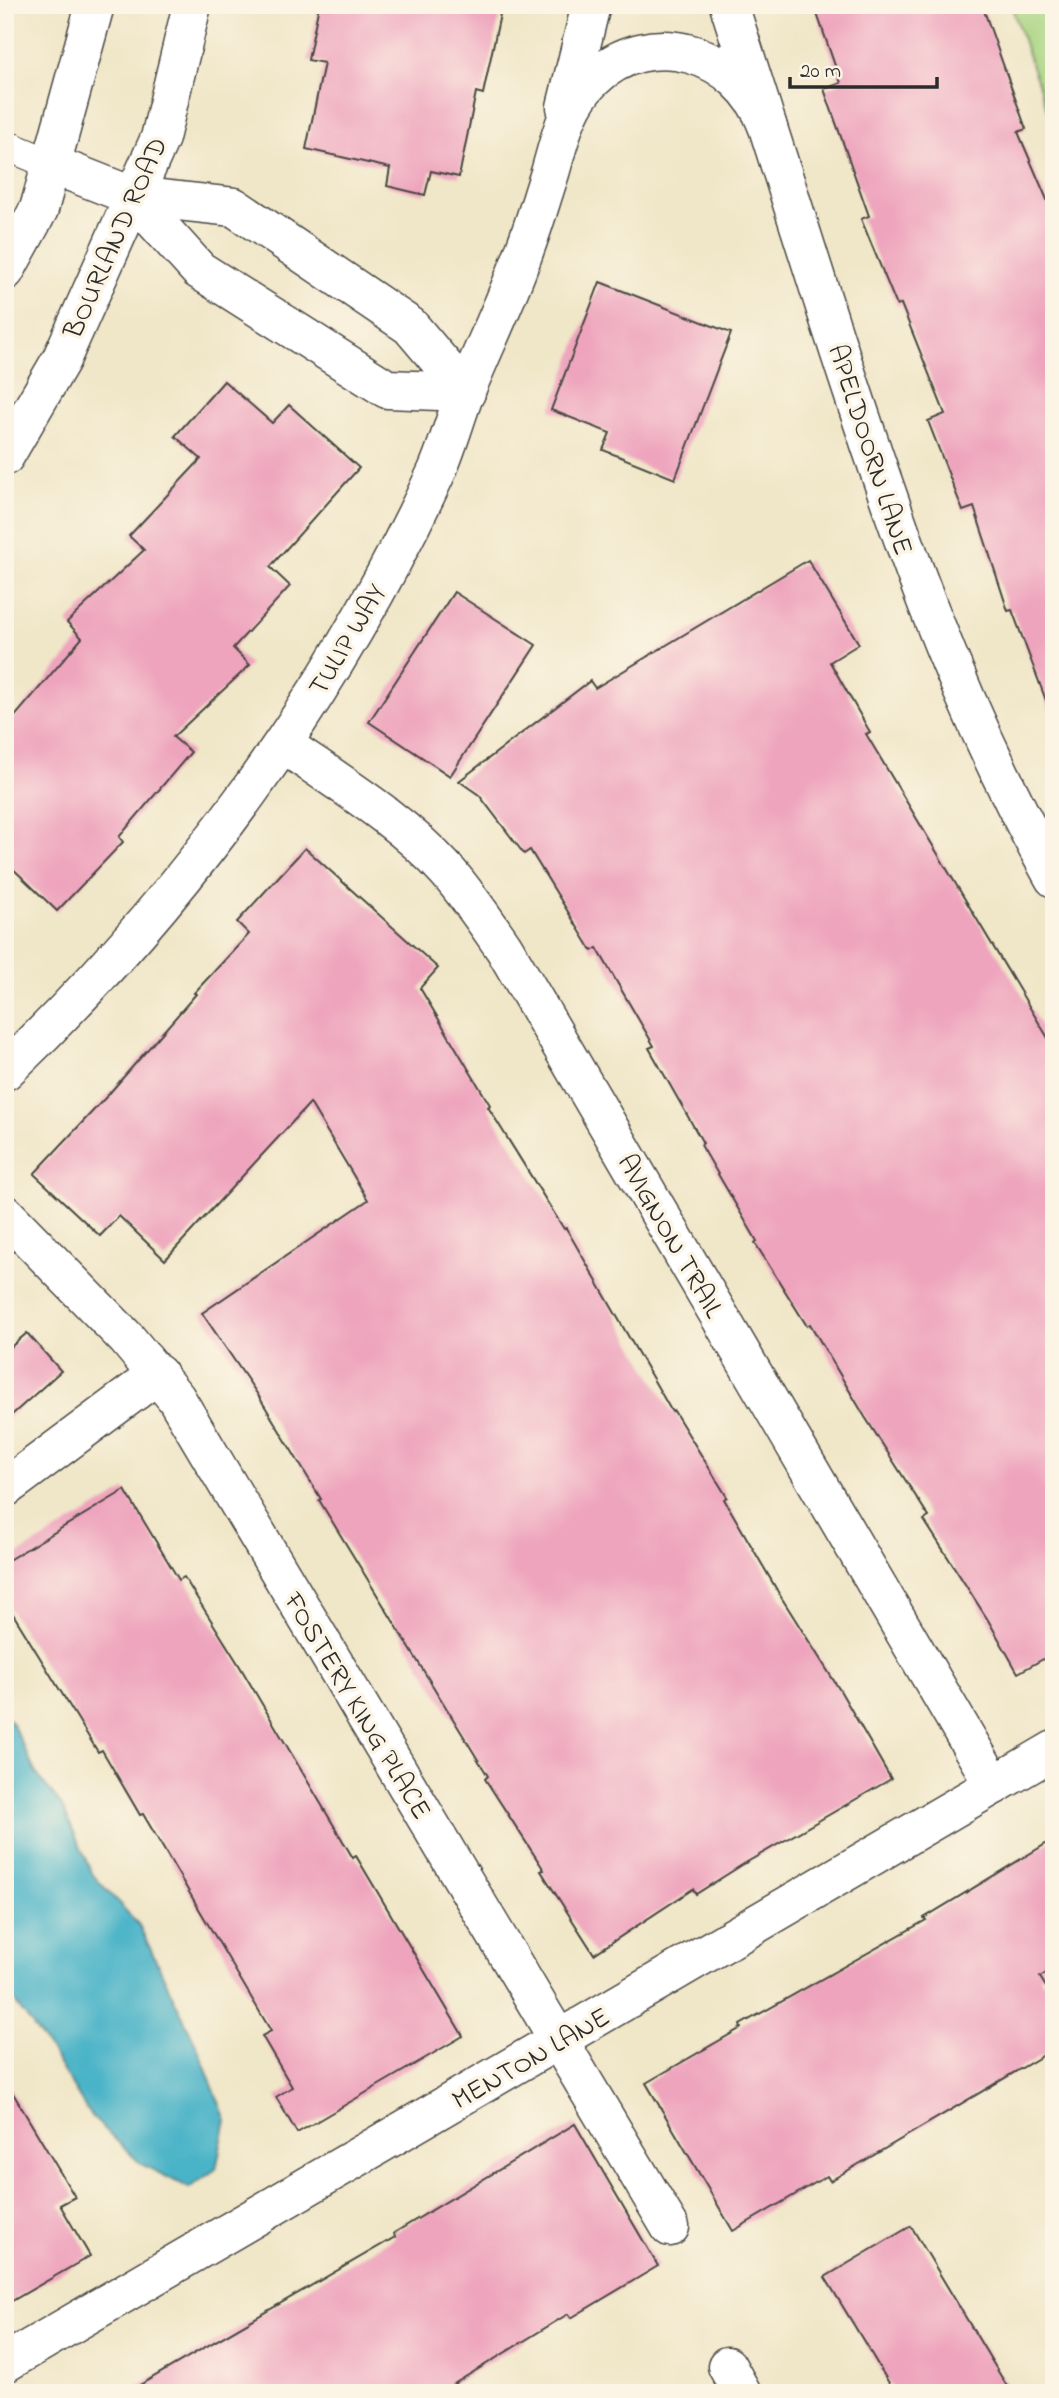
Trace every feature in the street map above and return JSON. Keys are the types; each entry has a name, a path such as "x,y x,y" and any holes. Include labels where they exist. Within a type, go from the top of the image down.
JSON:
{"street":[{"path":"5,271 39,209 95,5"},
{"name":"BOURLAND ROAD","path":"5,456 61,360 160,138 192,5"},
{"name":"TULIP WAY","path":"5,1071 109,966 228,821 283,744 339,655 390,563 438,469 466,393 509,293 537,214 561,133 571,80 591,5"},
{"name":"APELDOORN LANE","path":"729,5 883,489 917,582 954,674 995,764 1054,878"},
{"name":"TULIP WAY","path":"561,133 573,104 595,77 624,58 659,50 694,54 725,69 751,94 761,108 766,124"},
{"path":"51,164 132,196 234,207 410,326 466,393"},
{"path":"132,196 199,270 387,390 466,393"},
{"name":"AVIGNON TRAIL","path":"283,744 410,836 446,870 477,908 504,948 994,1785"},
{"name":"FOSTERY KING PLACE","path":"5,1214 127,1339 176,1398 670,2227"},
{"path":"5,1488 158,1374"},
{"name":"MENTON LANE","path":"5,2362 1054,1750"}],"lane":[{"path":"5,145 51,164"}],"green space":[{"path":"1011,5 1054,5 1054,130"}],"water":[{"path":"5,1715 12,1723 36,1773 62,1806 93,1875 139,1925 198,2049 226,2120 216,2169 189,2188 141,2164 90,2115 49,2048 5,1988"}],"building":[{"path":"319,5 502,5 483,94 476,92 459,177 431,171 425,195 387,186 390,168 306,149 324,63 308,60"},
{"path":"814,5 982,5 1026,129 1018,132 1054,216 1054,710 1050,711 1012,610 1008,611 974,507 963,511 928,421 945,414 901,304 897,306 861,219 869,216 824,89 841,83"},
{"path":"600,282 731,333 675,479 603,450 610,433 551,410"},
{"path":"224,381 272,423 289,405 359,468 270,567 290,586 233,648 250,665 173,737 191,752 119,837 123,842 57,911 5,861 5,728 82,638 67,622 144,550 129,536 201,459 175,436"},
{"path":"808,560 859,644 830,662 870,732 866,734 1054,1048 1054,1653 1018,1673 988,1620 924,1520 929,1517 810,1324 807,1326 755,1243 757,1241 649,1048 654,1046 597,948 592,951 530,850 524,854 479,795 459,781 590,681 595,688"},
{"path":"454,592 536,645 450,776 369,722"},
{"path":"305,848 438,968 420,988 490,1105 488,1107 564,1229 566,1228 672,1412 674,1411 727,1497 724,1499 891,1779 696,1894 693,1889 594,1954 485,1779 488,1776 258,1395 202,1313 368,1200 310,1103 165,1260 119,1216 100,1236 34,1174 107,1096 196,994 194,993 249,934 237,922"},
{"path":"27,1333 61,1371 5,1421 5,1352"},
{"path":"125,1490 179,1580 184,1577 239,1665 353,1858 356,1856 463,2036 297,2133 276,2097 292,2087 262,2036 271,2031 143,1814 140,1815 102,1750 98,1752 5,1601 5,1562"},
{"path":"1054,1839 1054,1968 1040,1977 1054,2000 1054,2049 830,2181 827,2176 733,2231 646,2083 741,2028 740,2025 926,1920 924,1918"},
{"path":"5,2080 75,2197 60,2205 90,2256 5,2305"},
{"path":"575,2124 658,2266 571,2318 568,2314 439,2393 126,2393 395,2237 394,2233"},
{"path":"911,2226 1011,2393 895,2393 825,2277"}]}
